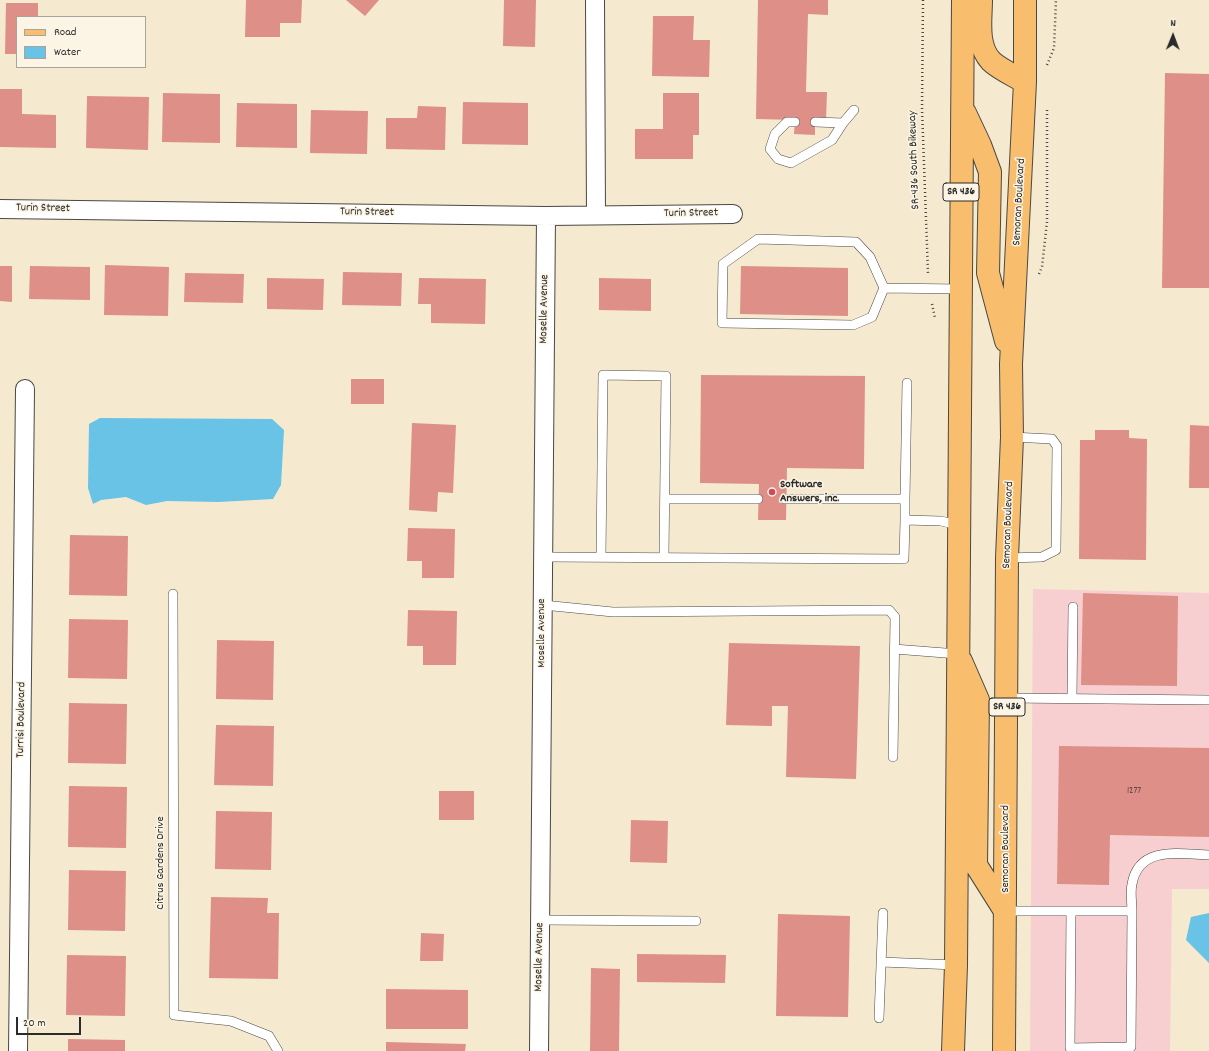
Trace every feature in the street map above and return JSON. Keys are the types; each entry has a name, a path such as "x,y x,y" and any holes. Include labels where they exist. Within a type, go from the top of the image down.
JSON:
{"main road":[{"name":"SR 436","path":"953,1051 956,964 963,0"},
{"path":"980,0 981,38 984,50 991,61 1025,82"},
{"name":"Semoran Boulevard","path":"1004,1051 1007,558 1012,437 1011,364 1025,82 1025,0"},
{"path":"962,109 980,145 990,172 988,273 1011,364"},
{"path":"958,654 978,700 976,865 1005,911"}],"street":[{"path":"595,0 596,215"},
{"name":"Turin Street","path":"0,209 546,216 733,214"},
{"name":"Moselle Avenue","path":"539,1051 546,216"},
{"name":"Turrisi Boulevard","path":"18,1051 25,390"}],"lane":[{"path":"795,122 787,122 774,134 770,149 778,160 791,163 832,140 854,110"},
{"path":"815,122 843,123"},
{"path":"758,239 856,242 870,258 884,288 872,317 853,325 722,323 723,264 758,239"},
{"path":"884,288 960,289"},
{"path":"601,557 603,375 666,376 664,557"},
{"path":"543,556 904,559 907,384"},
{"path":"1007,558 1042,557 1056,550 1057,446 1052,439 1012,437"},
{"path":"665,499 758,499"},
{"path":"786,499 905,499"},
{"path":"905,520 941,521 958,525"},
{"name":"Citrus Gardens Drive","path":"173,594 174,1015 231,1021 269,1036 278,1051"},
{"path":"543,605 613,612 889,610 895,617 893,756"},
{"path":"1072,698 1073,607"},
{"path":"894,648 958,654"},
{"path":"1007,698 1209,700"},
{"path":"1071,911 1070,1048 1131,1047 1131,884 1137,867 1147,859 1162,854 1209,855"},
{"path":"1005,911 1132,911"},
{"path":"879,1018 882,912"},
{"path":"540,920 696,921"},
{"path":"881,962 956,964"}],"path":[{"name":"SR-436 South Bikeway","path":"922,0 922,109 929,289 936,318"}],"shaded area":[{"path":"1033,589 1209,593 1209,889 1172,889 1170,1051 1030,1051"}],"water":[{"path":"100,418 272,419 284,430 281,485 273,499 219,502 167,501 146,505 126,497 101,500 93,504 88,488 89,424"},
{"path":"1209,913 1209,963 1186,940 1191,917"}],"building":[{"path":"246,0 302,0 301,23 280,23 280,37 245,37"},
{"path":"346,0 379,0 365,16"},
{"path":"504,0 536,0 535,47 503,46"},
{"path":"758,0 828,0 828,15 808,14 806,92 827,92 826,120 815,120 815,135 794,134 795,120 756,119"},
{"path":"6,3 38,3 38,16 16,16 16,54 5,54"},
{"path":"653,16 694,16 693,40 710,40 709,77 652,76"},
{"path":"1165,73 1209,74 1209,288 1162,288"},
{"path":"0,89 22,89 22,114 56,115 56,148 0,147"},
{"path":"163,93 220,94 220,143 162,142"},
{"path":"663,93 699,93 699,135 693,135 693,159 635,159 635,129 663,129"},
{"path":"87,96 149,97 148,150 86,148"},
{"path":"463,102 528,103 528,145 462,144"},
{"path":"237,103 297,104 297,148 236,147"},
{"path":"418,106 446,107 445,150 386,149 386,118 417,118"},
{"path":"311,110 368,111 367,154 310,153"},
{"path":"105,265 169,267 168,316 104,315"},
{"path":"0,266 12,266 12,302 0,301"},
{"path":"30,266 90,267 90,300 29,299"},
{"path":"741,266 848,268 848,316 740,314"},
{"path":"343,272 402,273 401,306 342,305"},
{"path":"185,273 244,274 243,303 184,302"},
{"path":"267,278 324,279 323,310 267,309"},
{"path":"419,278 486,279 485,324 431,323 431,304 418,304"},
{"path":"599,278 651,279 651,311 599,310"},
{"path":"701,375 865,376 864,469 787,468 786,520 758,520 759,484 700,483"},
{"path":"351,379 384,379 384,404 351,404"},
{"path":"412,423 456,425 453,493 438,492 437,512 409,510"},
{"path":"1190,425 1209,426 1209,488 1189,488"},
{"path":"1095,430 1129,430 1129,438 1147,439 1146,560 1079,559 1080,440 1095,440"},
{"path":"408,528 455,529 454,578 422,578 422,561 407,561"},
{"path":"70,535 128,536 127,596 69,595"},
{"path":"1083,593 1178,596 1177,686 1081,685"},
{"path":"408,610 457,611 456,665 423,665 423,646 407,646"},
{"path":"69,619 128,620 127,679 68,678"},
{"path":"217,640 274,641 273,700 216,699"},
{"path":"729,643 860,646 856,779 786,777 788,706 772,706 772,726 726,725"},
{"path":"69,703 127,704 126,764 68,763"},
{"path":"216,725 274,726 273,786 214,785"},
{"path":"1059,746 1209,748 1209,837 1110,835 1109,885 1057,884"},
{"path":"69,786 127,787 126,848 68,847"},
{"path":"439,791 474,791 474,820 439,820"},
{"path":"216,811 272,812 271,870 215,869"},
{"path":"631,820 668,821 667,863 630,862"},
{"path":"69,870 126,871 125,931 68,930"},
{"path":"211,897 268,898 267,913 279,913 278,979 209,978"},
{"path":"778,914 850,916 848,1017 776,1016"},
{"path":"421,933 444,934 443,961 420,961"},
{"path":"637,954 726,955 725,983 637,982"},
{"path":"67,955 126,956 125,1016 66,1015"},
{"path":"591,968 620,969 619,1051 590,1051"},
{"path":"386,989 468,990 468,1029 386,1029"},
{"path":"68,1039 125,1040 125,1051 68,1051"},
{"path":"386,1042 466,1044 465,1051 386,1051"}],"place":[{"name":"Software Answers, inc.","path":"772,492"}]}
